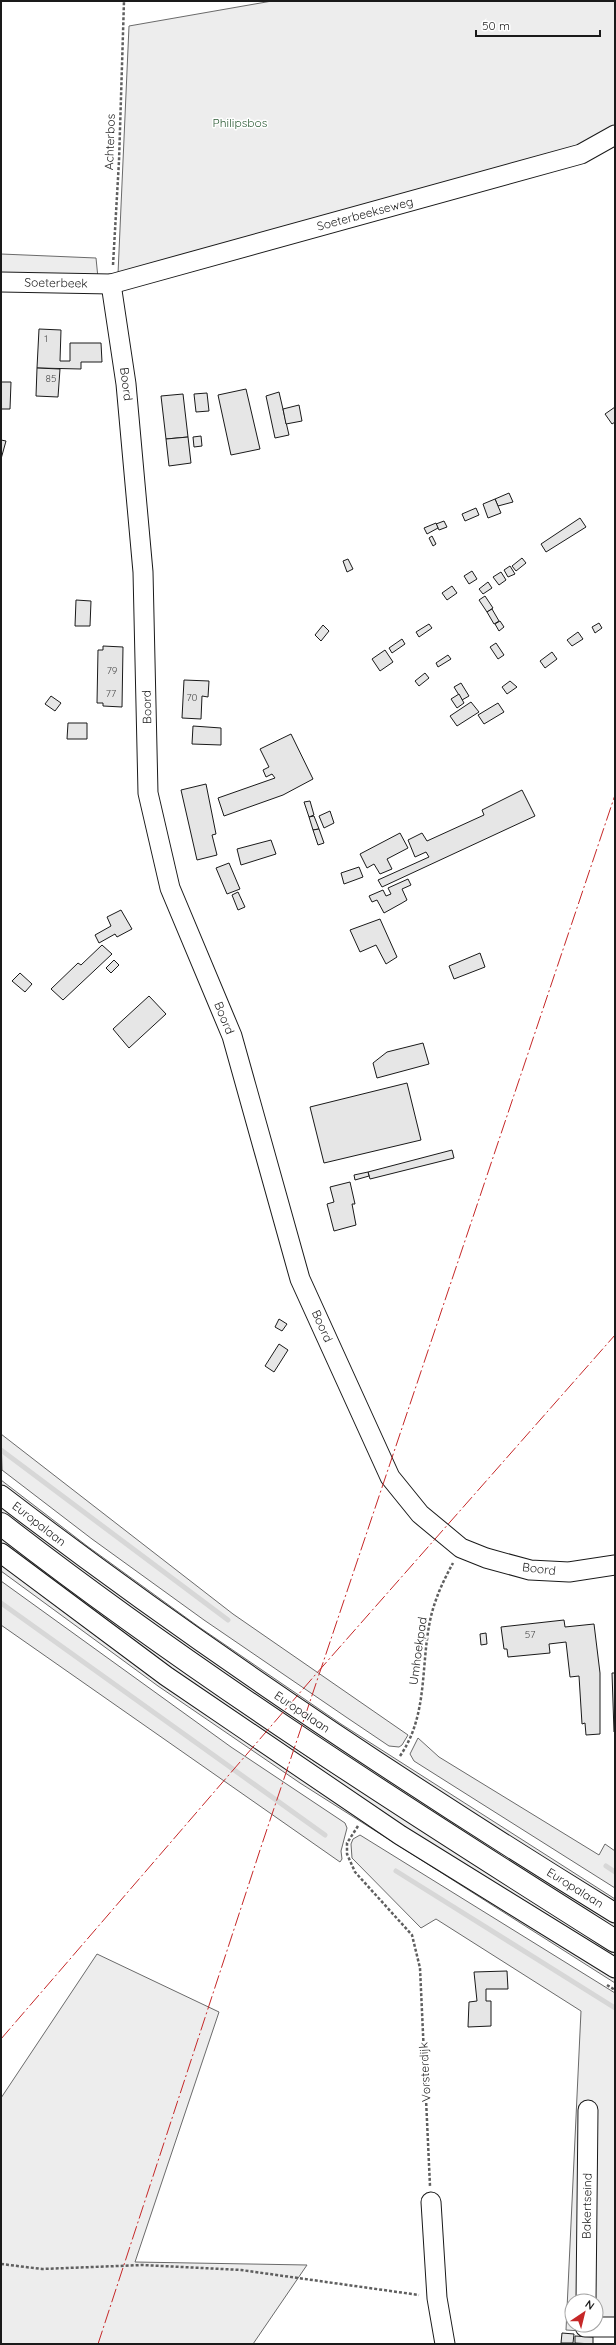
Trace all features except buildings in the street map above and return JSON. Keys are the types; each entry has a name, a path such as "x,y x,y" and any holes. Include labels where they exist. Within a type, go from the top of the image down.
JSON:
{"main road":[{"name":"Europalaan","path":"1,1524 63,1573 242,1701 370,1786 615,1941"}],"street":[{"name":"Soeterbeekseweg","path":"111,284 581,154 615,135"},
{"name":"Soeterbeek","path":"1,282 111,284"},
{"name":"Boord","path":"111,284 126,384 143,572 148,793 170,888 232,1036 300,1279 390,1477 420,1514 461,1548 486,1558 530,1570 569,1572 615,1565"},
{"name":"Europalaan","path":"1,1495 79,1555 291,1705 458,1816 615,1913"},
{"path":"1,1553 166,1676 388,1827 615,1968"},
{"name":"Bakertseind","path":"586,2293 588,2110"},
{"path":"431,2202 437,2298 445,2344"},
{"path":"604,2327 615,2327"}],"path":[{"name":"Achterbos","path":"111,284 119,161 124,1"},
{"name":"Umhoekpad","path":"399,1758 408,1745 418,1719 429,1625 440,1588 461,1548"},
{"name":"Vorsterdijk","path":"358,1826 347,1842 347,1854 355,1872 412,1936 420,1968 431,2202"},
{"path":"1,2264 42,2269 143,2265 241,2270 437,2298"}],"shaded area":[{"name":"Philipsbos","path":"272,1 615,1 615,135 118,274 129,26"},
{"path":"1,254 96,258 98,278 1,274"},
{"path":"1,1434 233,1614 408,1735 402,1745 399,1747 389,1746 204,1620 92,1539 2,1470"},
{"path":"1,1480 87,1546 199,1627 341,1724 615,1899 615,1908 422,1787 1,1490"},
{"path":"1,1500 615,1919 615,1931 411,1803 72,1567 1,1513"},
{"path":"1,1536 173,1663 315,1762 615,1951 615,1963 396,1826 1,1549"},
{"path":"1,1560 615,1974 615,1983 300,1783 158,1686 1,1571"},
{"path":"1,1581 231,1747 345,1823 347,1828 341,1851 342,1859 340,1862 1,1625"},
{"path":"418,1738 439,1757 599,1855 605,1844 615,1851 615,1888 414,1761 410,1754"},
{"path":"360,1835 615,1993 615,2333 604,2332 604,2293 568,2293 581,2011 436,1919 421,1928 352,1858 351,1844 353,1839"},
{"path":"97,1954 219,2012 135,2262 307,2265 253,2344 1,2344 1,2098"}],"waterway":[{"path":"1,1450 228,1620"},
{"path":"1,1603 325,1835"},
{"path":"606,1866 615,1872"},
{"path":"396,1871 615,2008"}],"power":[{"path":"98,2344 261,1847 615,795"},
{"path":"1,2039 316,1674 615,1335"}]}
